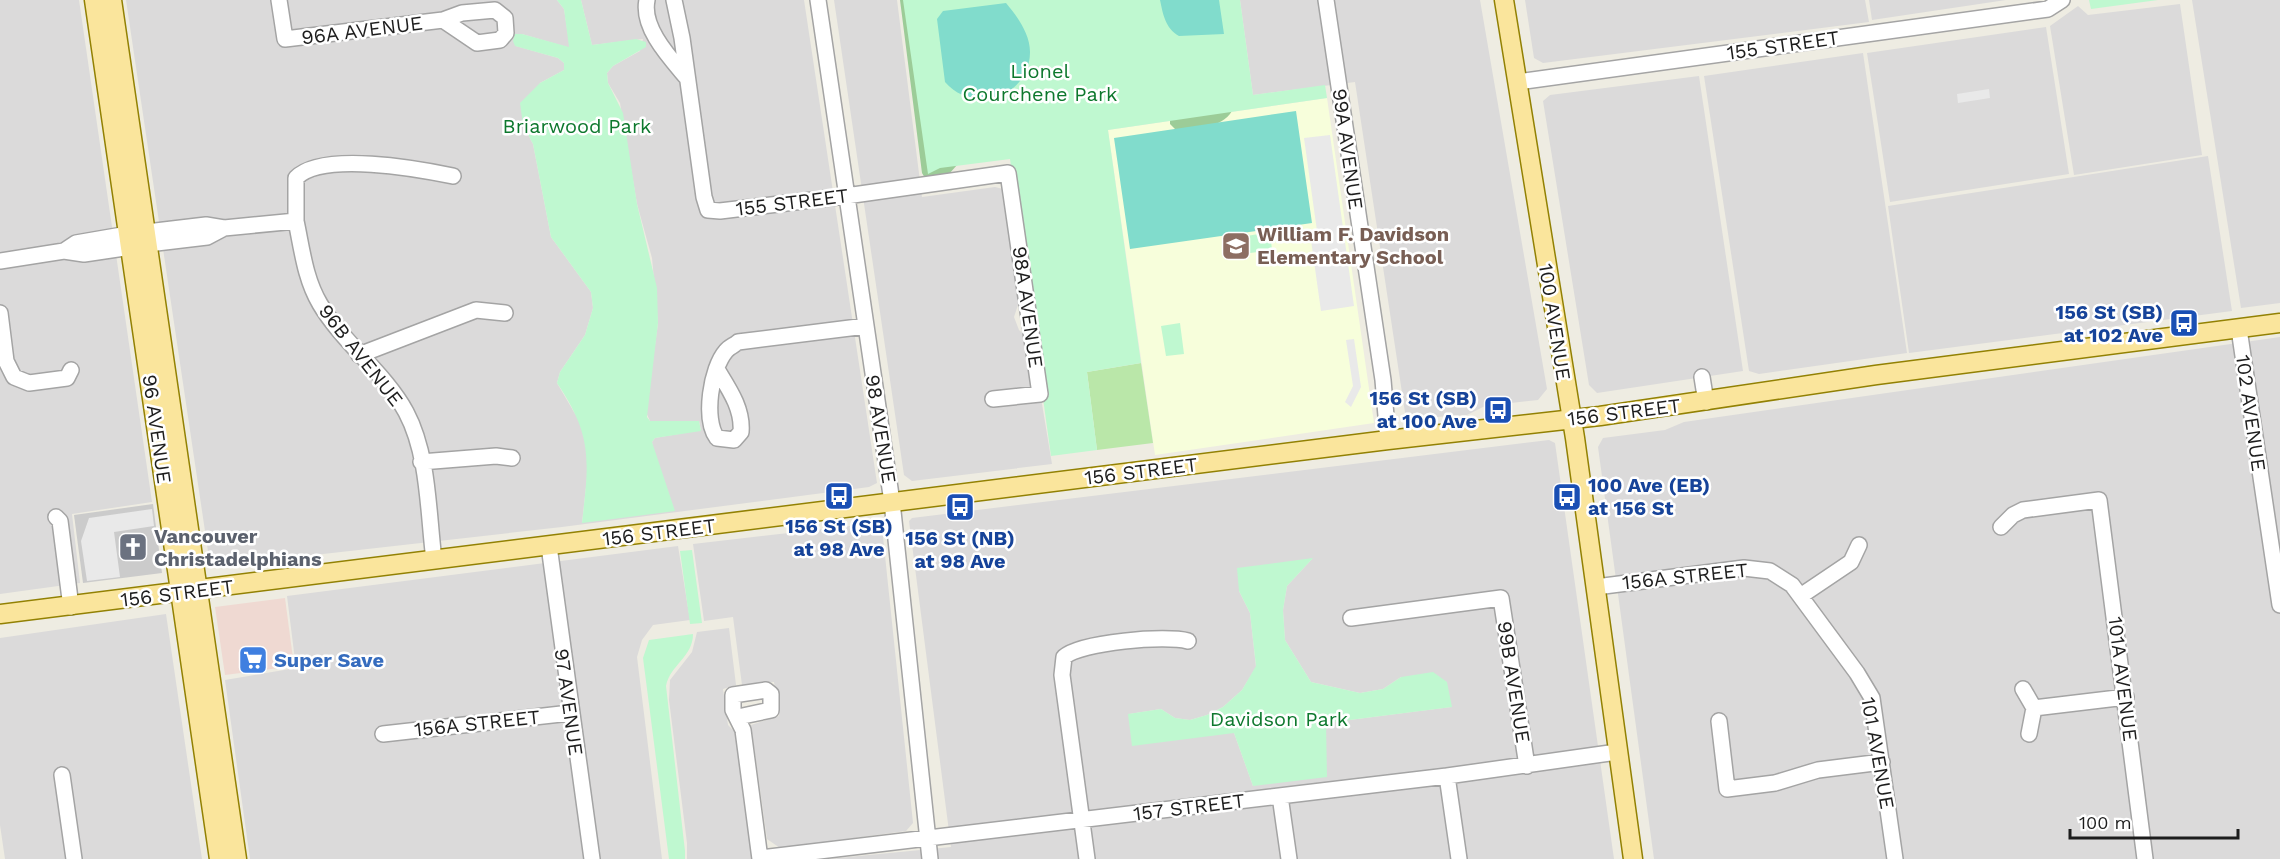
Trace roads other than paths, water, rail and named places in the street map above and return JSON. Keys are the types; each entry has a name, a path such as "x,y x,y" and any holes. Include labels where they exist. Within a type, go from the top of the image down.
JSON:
{"main road":[{"name":"96 AVENUE","path":"94,0 136,237 190,592 237,859"},
{"name":"96 AVENUE","path":"112,0 136,237"},
{"name":"100 AVENUE","path":"1504,0 1572,419 1633,859"},
{"name":"156 STREET","path":"1,614 1706,402 1876,375 2280,323"},
{"name":"96 AVENUE","path":"190,592 219,859"}],"street":[{"name":"96A AVENUE","path":"279,0 285,39 443,20"},
{"path":"647,0 646,6 652,28 666,52 687,78"},
{"name":"155 STREET","path":"674,0 704,197 708,210 720,211 846,196 1008,173"},
{"name":"98 AVENUE","path":"818,0 892,502 930,859"},
{"name":"99A AVENUE","path":"1326,0 1383,380 1388,440"},
{"name":"155 STREET","path":"1518,82 2048,9 2062,0"},
{"path":"0,261 64,251 76,243 136,237 207,237 224,228 296,221 295,181 300,174 322,166 387,167 453,176"},
{"name":"98A AVENUE","path":"993,399 1040,394 1008,173"},
{"name":"96B AVENUE","path":"296,221 308,277 316,297 359,355 406,412 416,438 421,462 434,560"},
{"path":"359,355 476,310 505,313"},
{"path":"0,313 10,373 14,377 29,383 67,378 71,370"},
{"path":"718,371 726,351 738,342 866,326"},
{"name":"102 AVENUE","path":"2239,328 2280,605"},
{"path":"1702,377 1706,402"},
{"path":"421,462 496,456 512,458"},
{"name":"101A AVENUE","path":"2001,527 2013,515 2023,510 2098,500 2126,697 2145,859"},
{"path":"56,517 60,521 71,607"},
{"path":"1802,595 1851,562 1859,545"},
{"name":"97 AVENUE","path":"549,546 570,713 592,859"},
{"name":"156A STREET","path":"1596,587 1744,567 1763,569 1778,574 1802,595"},
{"name":"101 AVENUE","path":"1802,595 1870,694 1895,859"},
{"name":"99B AVENUE","path":"1351,618 1501,598 1527,766"},
{"path":"1087,859 1062,675 1064,657 1087,647 1173,638 1188,641"},
{"path":"2023,689 2034,708 2029,734"},
{"path":"2034,708 2126,697"},
{"name":"156A STREET","path":"383,734 570,713"},
{"path":"738,717 743,730 761,859"},
{"path":"1719,721 1727,789 1775,783 1818,770 1882,762"},
{"name":"157 STREET","path":"761,859 1447,776 1617,752"},
{"path":"62,775 74,859"},
{"path":"1447,776 1459,859"},
{"path":"1280,796 1289,859"}],"place":[{"name":"William F. Davidson Elementary School","path":"1236,246"},
{"name":"156 St (SB) at 102 Ave","path":"2184,323"},
{"name":"156 St (SB) at 100 Ave","path":"1498,410"},
{"name":"156 St (SB) at 98 Ave","path":"839,496"},
{"name":"100 Ave (EB) at 156 St","path":"1567,497"},
{"name":"156 St (NB) at 98 Ave","path":"960,507"},
{"name":"Vancouver Christadelphians","path":"133,547"},
{"name":"Super Save","path":"253,660"}],"park label":[{"name":"Lionel Courchene Park","path":"1040,82"},
{"name":"Briarwood Park","path":"577,126"},
{"name":"Davidson Park","path":"1279,719"}]}
